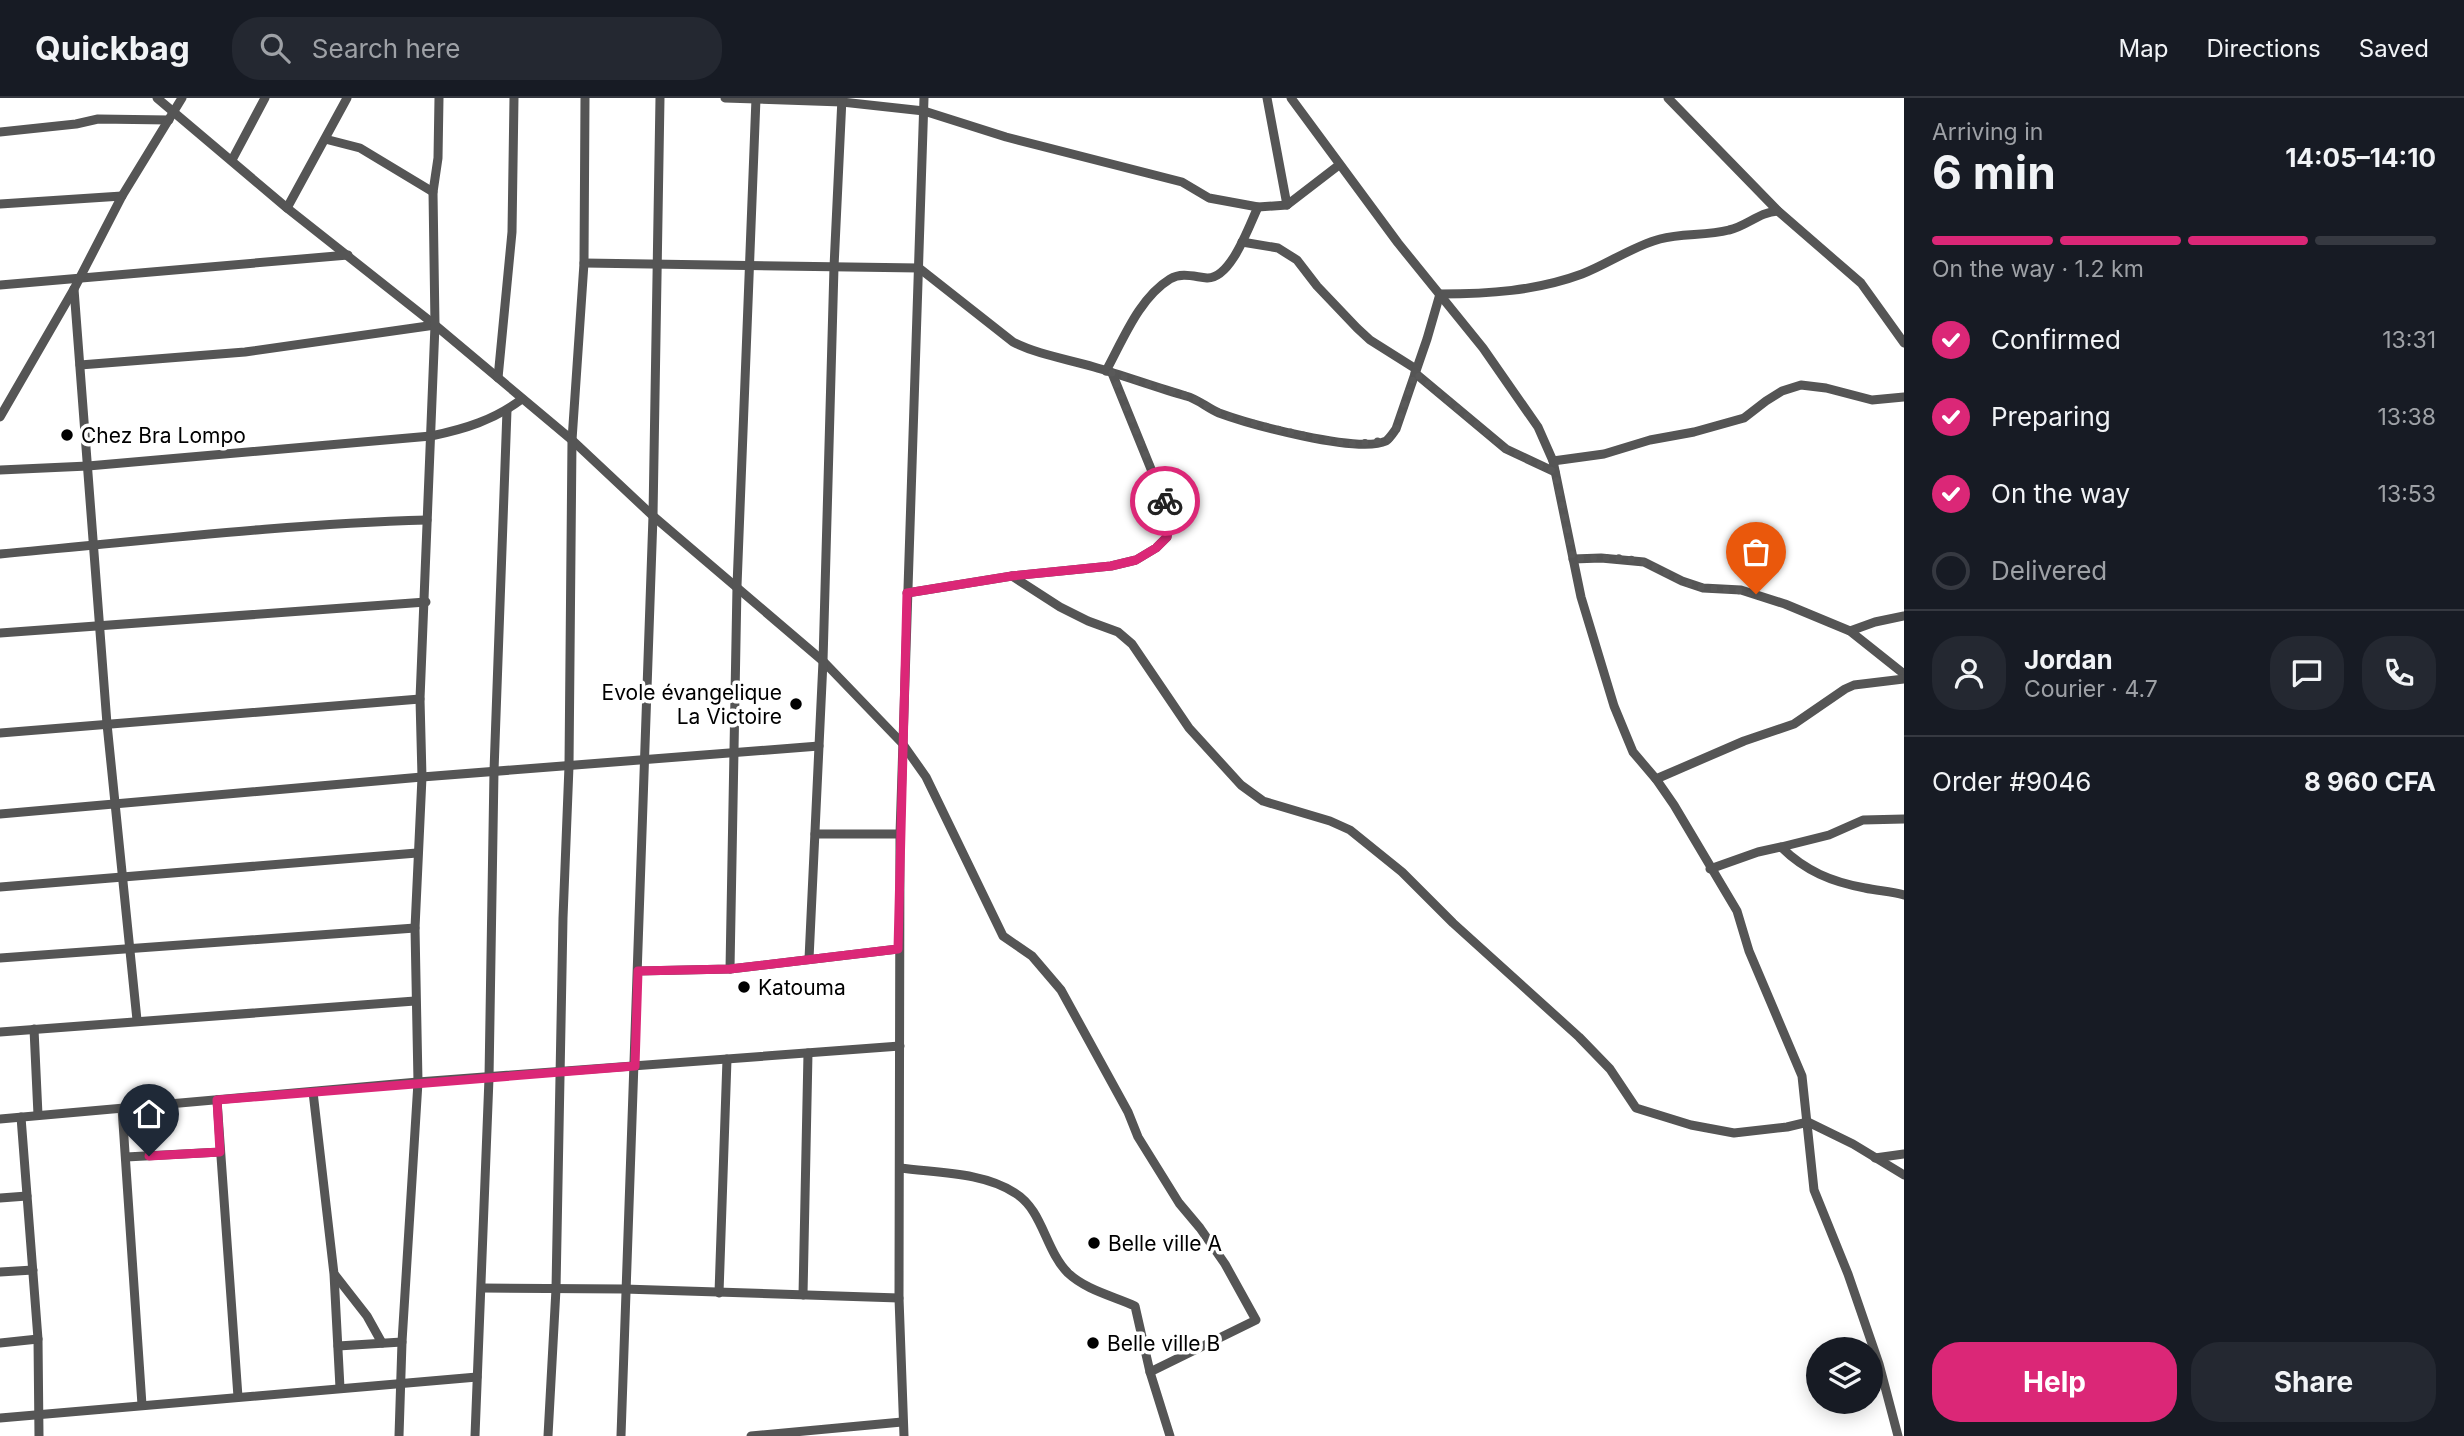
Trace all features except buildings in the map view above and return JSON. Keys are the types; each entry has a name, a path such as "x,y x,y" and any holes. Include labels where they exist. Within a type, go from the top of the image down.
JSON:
{"street":[{"path":"157,98 172,116 232,160 572,440 653,516 823,661 902,743 926,776 1003,936 1032,956 1061,990 1128,1112 1138,1137 1179,1203 1225,1264 1256,1320 1150,1372"},
{"path":"0,417 74,289 122,196 182,98"},
{"path":"232,160 265,98"},
{"path":"287,208 347,98"},
{"path":"399,1436 418,1082 415,928 435,325 433,192 438,158 439,98"},
{"path":"498,377 512,232 514,98"},
{"path":"548,1436 556,1289 563,918 569,765 572,440 584,263 585,98"},
{"path":"621,1436 624,1289 635,1066 653,516 660,98"},
{"path":"725,98 842,100 924,111 1006,137 1182,182 1209,198 1258,207 1287,205 1339,165"},
{"path":"904,1436 899,1298 898,949 902,743 924,98"},
{"path":"1267,98 1287,205"},
{"path":"1291,98 1339,165 1483,348 1538,427 1553,461 1595,648 1614,706 1633,752 1656,779 1737,911 1749,951 1802,1076 1814,1191 1848,1274 1875,1351 1898,1436"},
{"path":"1668,98 1778,211 1861,283 1904,343"},
{"path":"730,969 737,586 756,99"},
{"path":"809,959 820,746 834,267 842,100"},
{"path":"0,132 98,119 172,116"},
{"path":"325,139 360,148 433,192"},
{"path":"0,204 122,196"},
{"path":"1109,372 1152,293 1182,274 1211,278 1219,276 1227,268 1242,242 1258,207"},
{"path":"1440,294 1497,294 1535,287 1580,275 1658,239 1729,230 1758,215 1778,211"},
{"path":"1242,242 1278,248 1297,260 1317,286 1370,340 1416,371 1506,449 1555,472"},
{"path":"0,285 348,255"},
{"path":"584,263 919,268 1013,342 1039,353 1191,397 1236,419 1350,444 1388,440 1396,429 1440,294"},
{"path":"74,289 107,724 132,948 137,1020"},
{"path":"80,365 245,352 435,325"},
{"path":"907,593 1012,576 1111,566 1136,560 1156,548 1167,537 1169,523 1166,506 1109,372"},
{"path":"1553,461 1604,454 1650,440 1694,432 1744,418 1782,391 1801,385 1826,388 1872,400 1904,397"},
{"path":"0,470 88,466 431,436 469,428 507,410 522,399"},
{"path":"475,1436 489,1077 494,771 507,410"},
{"path":"0,554 279,526 428,520"},
{"path":"1573,559 1601,558 1644,562 1682,581 1703,587 1741,590 1785,604 1850,631 1879,652 1904,677"},
{"path":"1012,576 1060,607 1118,632 1132,644 1189,728 1241,785 1263,801 1330,821 1350,830 1402,872 1452,923 1579,1037 1609,1069 1636,1108 1701,1128 1734,1133 1808,1122 1835,1134 1904,1175"},
{"path":"0,633 426,602"},
{"path":"1850,631 1904,616"},
{"path":"1656,779 1744,741 1794,724 1854,685 1904,677"},
{"path":"0,733 421,699"},
{"path":"0,814 820,746"},
{"path":"1710,869 1758,852 1829,835 1863,820 1904,819"},
{"path":"815,834 900,834"},
{"path":"1781,848 1798,863 1823,877 1842,884 1904,895"},
{"path":"0,887 417,853"},
{"path":"0,958 415,928"},
{"path":"638,971 730,969 898,949"},
{"path":"0,1032 415,1002"},
{"path":"34,1029 38,1115"},
{"path":"0,1119 418,1082 900,1046"},
{"path":"803,1295 808,1053"},
{"path":"719,1293 727,1059"},
{"path":"313,1092 334,1274 341,1388"},
{"path":"217,1100 238,1397"},
{"path":"122,1108 142,1405"},
{"path":"21,1117 38,1339 39,1436"},
{"path":"125,1157 220,1152"},
{"path":"1873,1158 1904,1154"},
{"path":"900,1168 994,1181 1017,1194 1029,1205 1052,1252 1067,1272 1104,1294 1135,1306 1150,1372 1170,1436"},
{"path":"0,1198 27,1196"},
{"path":"0,1272 33,1269"},
{"path":"334,1274 367,1316 382,1343"},
{"path":"482,1288 624,1289 899,1298"},
{"path":"0,1343 38,1339"},
{"path":"338,1346 402,1342"},
{"path":"0,1418 477,1377"},
{"path":"751,1436 902,1422"}],"way so far":[{"path":"1165,501 1112,373 1191,397 1236,419 1350,444 1388,440 1396,429 1415,373 1506,449 1555,472 1573,559 1601,558 1644,562 1682,581 1703,587 1756,594"}],"place":[{"name":"Chez Bra Lompo","path":"67,435"},
{"name":"Evole évangelique La Victoire","path":"796,704"},
{"name":"Katouma","path":"744,987"},
{"name":"Belle ville A","path":"1094,1243"},
{"name":"Belle ville B","path":"1093,1343"}],"route":[{"path":"149,1156 220,1152 217,1100 635,1066 638,971 730,969 898,949 907,593 1012,576 1111,566 1136,560 1156,548 1167,537 1169,523 1165,501"}]}
